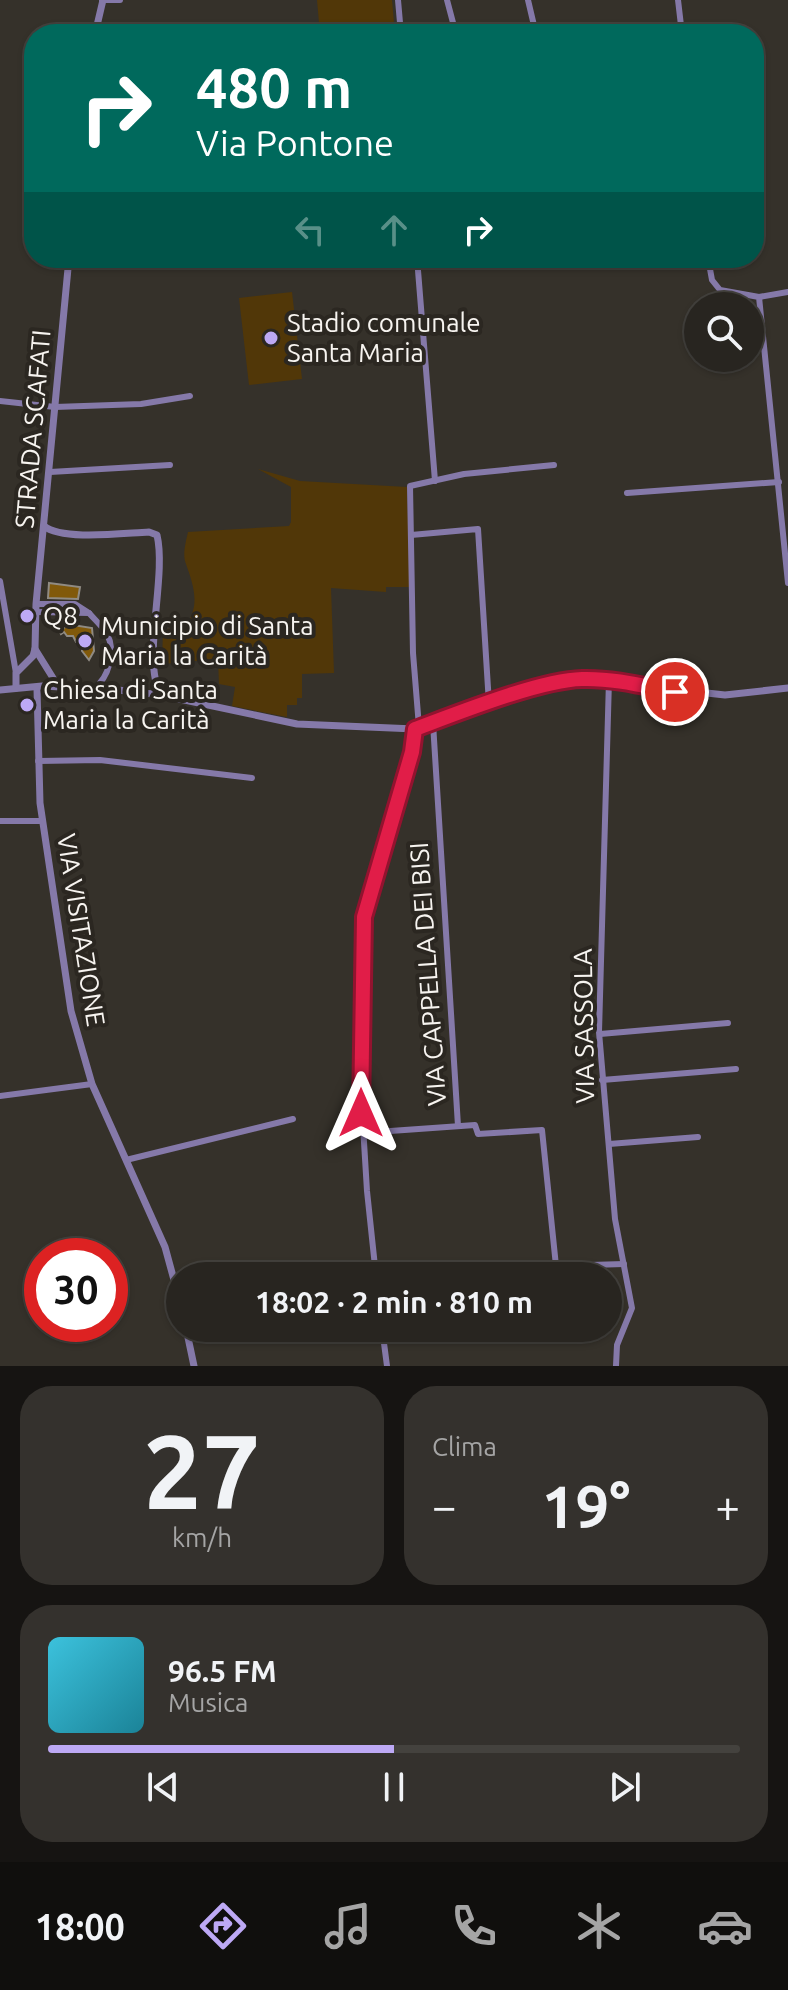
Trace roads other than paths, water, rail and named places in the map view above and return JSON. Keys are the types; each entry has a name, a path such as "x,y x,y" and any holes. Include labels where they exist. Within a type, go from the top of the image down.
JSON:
{"street":[{"path":"97,24 102,0 120,0"},
{"path":"398,0 400,24"},
{"path":"447,0 453,24"},
{"path":"528,0 534,24"},
{"path":"678,0 681,24"},
{"name":"STRADA SCAFATI","path":"36,608 68,268"},
{"path":"418,268 435,481 464,474 554,465"},
{"path":"710,268 712,280 720,290 731,292"},
{"path":"764,296 788,292"},
{"path":"764,343 788,583"},
{"path":"0,401 55,407 141,404 190,396"},
{"path":"50,472 170,465"},
{"name":"VIA CAPPELLA DEI BISI","path":"375,1262 362,1133 364,917 417,728 410,486 435,481"},
{"path":"627,493 779,482"},
{"path":"44,526 51,532 149,532 157,535 156,686 161,695"},
{"path":"411,535 478,529 489,704"},
{"path":"0,581 2,611 16,673 16,688"},
{"path":"16,673 29,661 35,649 36,608 75,604 89,613 109,639 106,677 94,688"},
{"path":"35,649 58,686"},
{"path":"0,690 58,686 149,693 281,722 417,728 544,686 580,679 609,680 675,692 725,695 788,688"},
{"name":"VIA SASSOLA","path":"609,680 600,1034 615,1219 632,1308 617,1345 616,1366"},
{"path":"149,693 156,686"},
{"name":"VIA VISITAZIONE","path":"37,689 43,821 71,1011 92,1084 169,1262"},
{"name":"VIA CAPPELLA DEI BISI","path":"433,723 458,1126"},
{"path":"38,761 100,760 252,778"},
{"path":"0,821 43,821"},
{"path":"600,1034 728,1023"},
{"path":"602,1080 736,1069"},
{"path":"0,1096 92,1084"},
{"path":"126,1160 293,1119"},
{"path":"362,1133 475,1125 478,1134 542,1130 556,1266 624,1264"},
{"path":"609,1144 698,1137"},
{"path":"189,1342 194,1366"},
{"path":"384,1342 387,1366"}],"place":[{"name":"Stadio comunale Santa Maria","path":"271,338"},
{"name":"Q8","path":"27,616"},
{"name":"Municipio di Santa Maria la Carità","path":"85,641"},
{"name":"Chiesa di Santa Maria la Carità","path":"27,705"}]}
